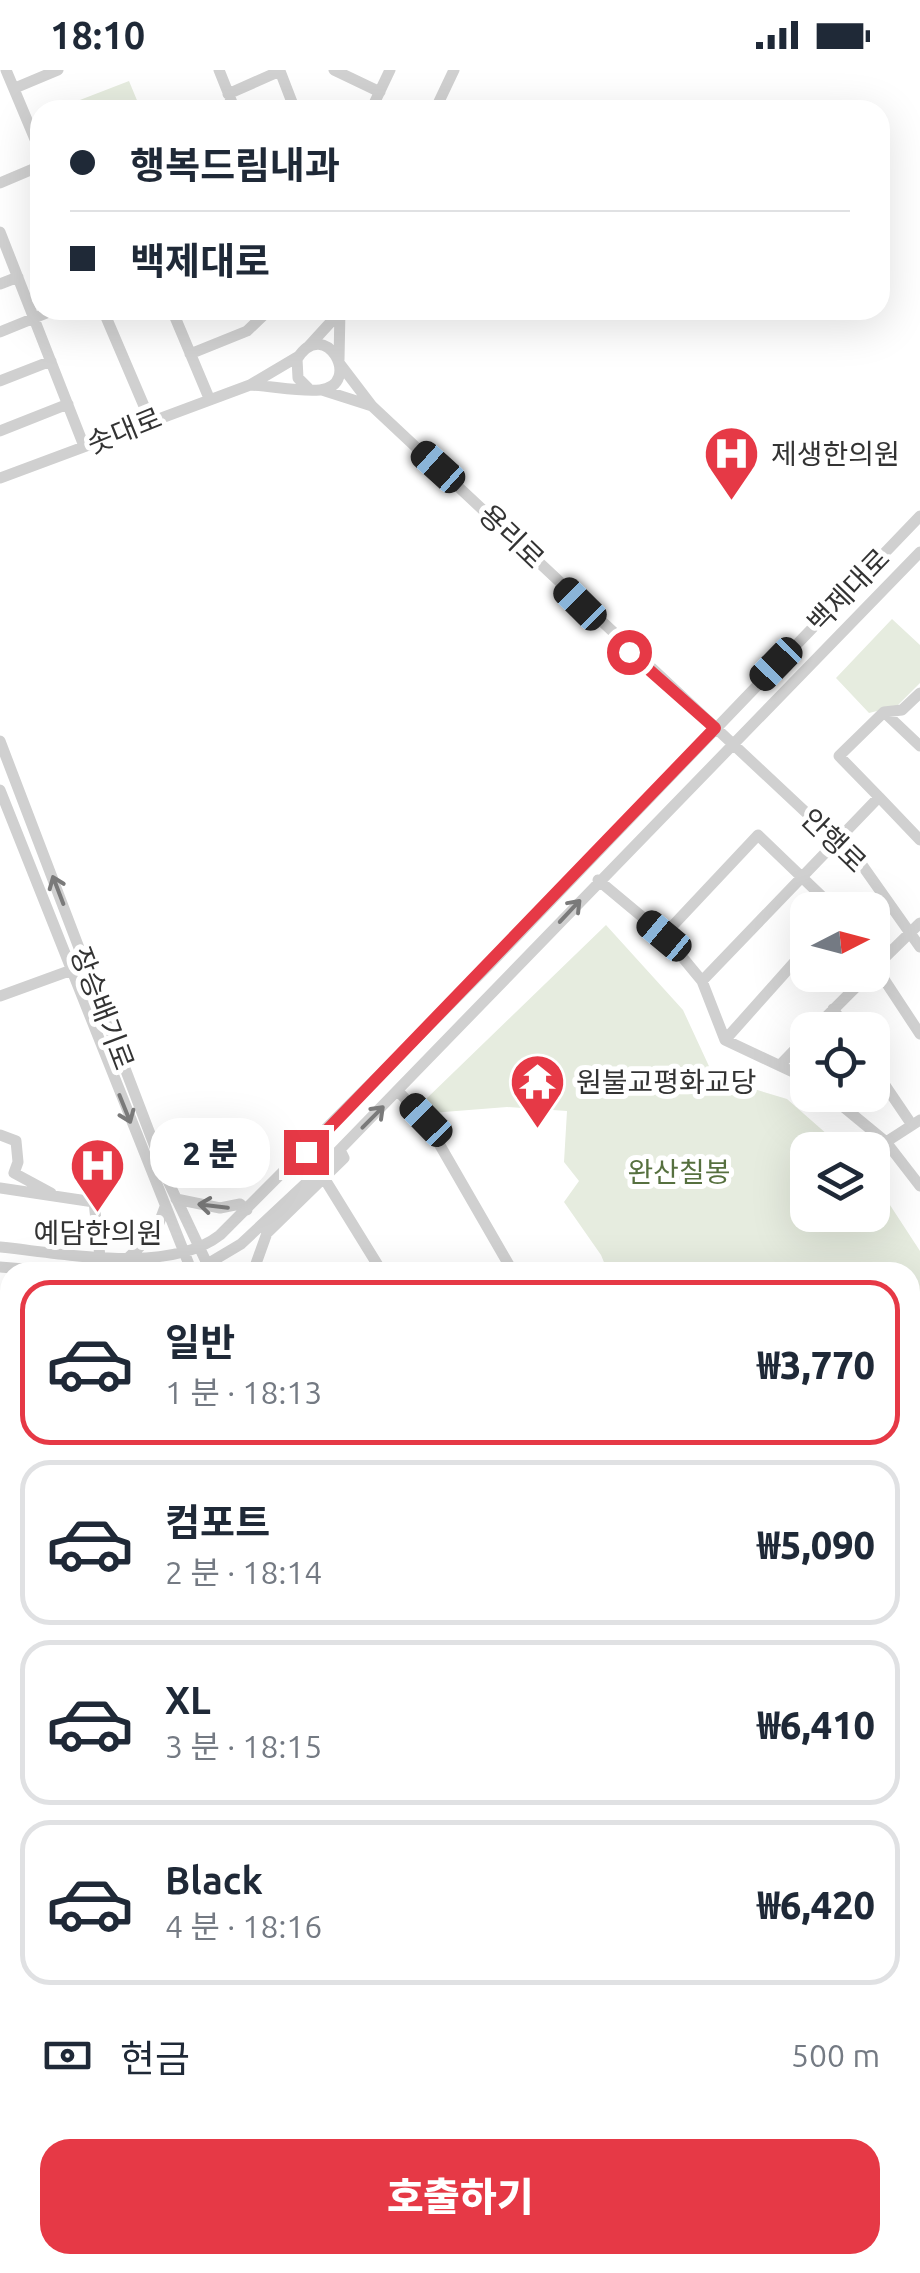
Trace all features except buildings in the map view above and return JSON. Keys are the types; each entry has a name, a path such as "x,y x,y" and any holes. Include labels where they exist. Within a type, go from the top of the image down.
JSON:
{"street":[{"path":"6,70 30,127"},
{"path":"14,88 58,70"},
{"path":"219,70 231,100"},
{"path":"228,94 280,70 291,100"},
{"path":"334,70 380,92"},
{"path":"376,100 390,70"},
{"path":"440,100 454,70"},
{"path":"0,183 30,170"},
{"path":"0,232 30,308"},
{"path":"0,284 18,277"},
{"path":"0,332 30,320"},
{"path":"35,320 84,446"},
{"path":"107,320 150,420"},
{"path":"178,320 209,398"},
{"path":"190,354 247,331 259,320"},
{"path":"250,386 302,352 332,320"},
{"path":"315,389 334,384 340,362 340,320"},
{"path":"302,352 322,345 340,362"},
{"path":"302,352 296,372 315,389"},
{"path":"0,381 51,360"},
{"name":"용리로","path":"340,362 372,406 732,745"},
{"path":"250,386 315,389 372,406"},
{"name":"솟대로","path":"0,478 250,386"},
{"path":"0,431 68,404"},
{"name":"백제대로","path":"0,1247 127,1259 198,1248 212,1241 248,1210 920,516"},
{"name":"백제대로","path":"218,1262 264,1225 340,1150 920,552"},
{"path":"920,693 902,710 884,712 839,756 920,839"},
{"path":"884,712 920,746"},
{"name":"장승배기로","path":"0,741 170,1203 188,1262"},
{"name":"안행로","path":"732,745 836,840 882,888 920,948"},
{"name":"장승배기로","path":"0,790 69,971 170,1203 205,1262"},
{"path":"702,981 879,796"},
{"path":"664,936 758,835 820,892"},
{"path":"598,880 664,936 702,981 726,1040 790,1069"},
{"path":"890,952 920,924"},
{"path":"726,1040 790,967"},
{"path":"0,996 69,971"},
{"path":"831,1012 850,992"},
{"path":"889,992 920,1034"},
{"path":"780,1064 790,1054"},
{"path":"890,1090 916,1122 890,1139"},
{"path":"398,1091 426,1120 507,1262"},
{"path":"850,1112 874,1132"},
{"path":"0,1135 16,1140 18,1162 14,1173 64,1200"},
{"path":"890,1147 920,1186"},
{"path":"257,1262 267,1233 344,1158 340,1150"},
{"path":"324,1178 376,1262"},
{"path":"0,1188 94,1202 100,1257"},
{"path":"127,1259 156,1232 170,1203 220,1208 240,1204 248,1210"}],"green space":[{"path":"129,81 137,100 80,100"},
{"path":"892,619 920,645 920,683 897,706 869,713 836,678"},
{"name":"완산칠봉","path":"606,925 683,1010 714,1077 787,1099 790,1112 802,1112 825,1132 790,1132 790,1232 890,1232 890,1205 920,1251 920,1262 604,1262 564,1202 579,1181 564,1162 567,1111 507,1107 431,1113 425,1100"}],"place":[{"name":"제생한의원","path":"732,502"},
{"name":"원불교평화교당","path":"537,1130"},
{"name":"예담한의원","path":"98,1215"}],"route":[{"path":"306,1152 715,728 629,652"}]}
